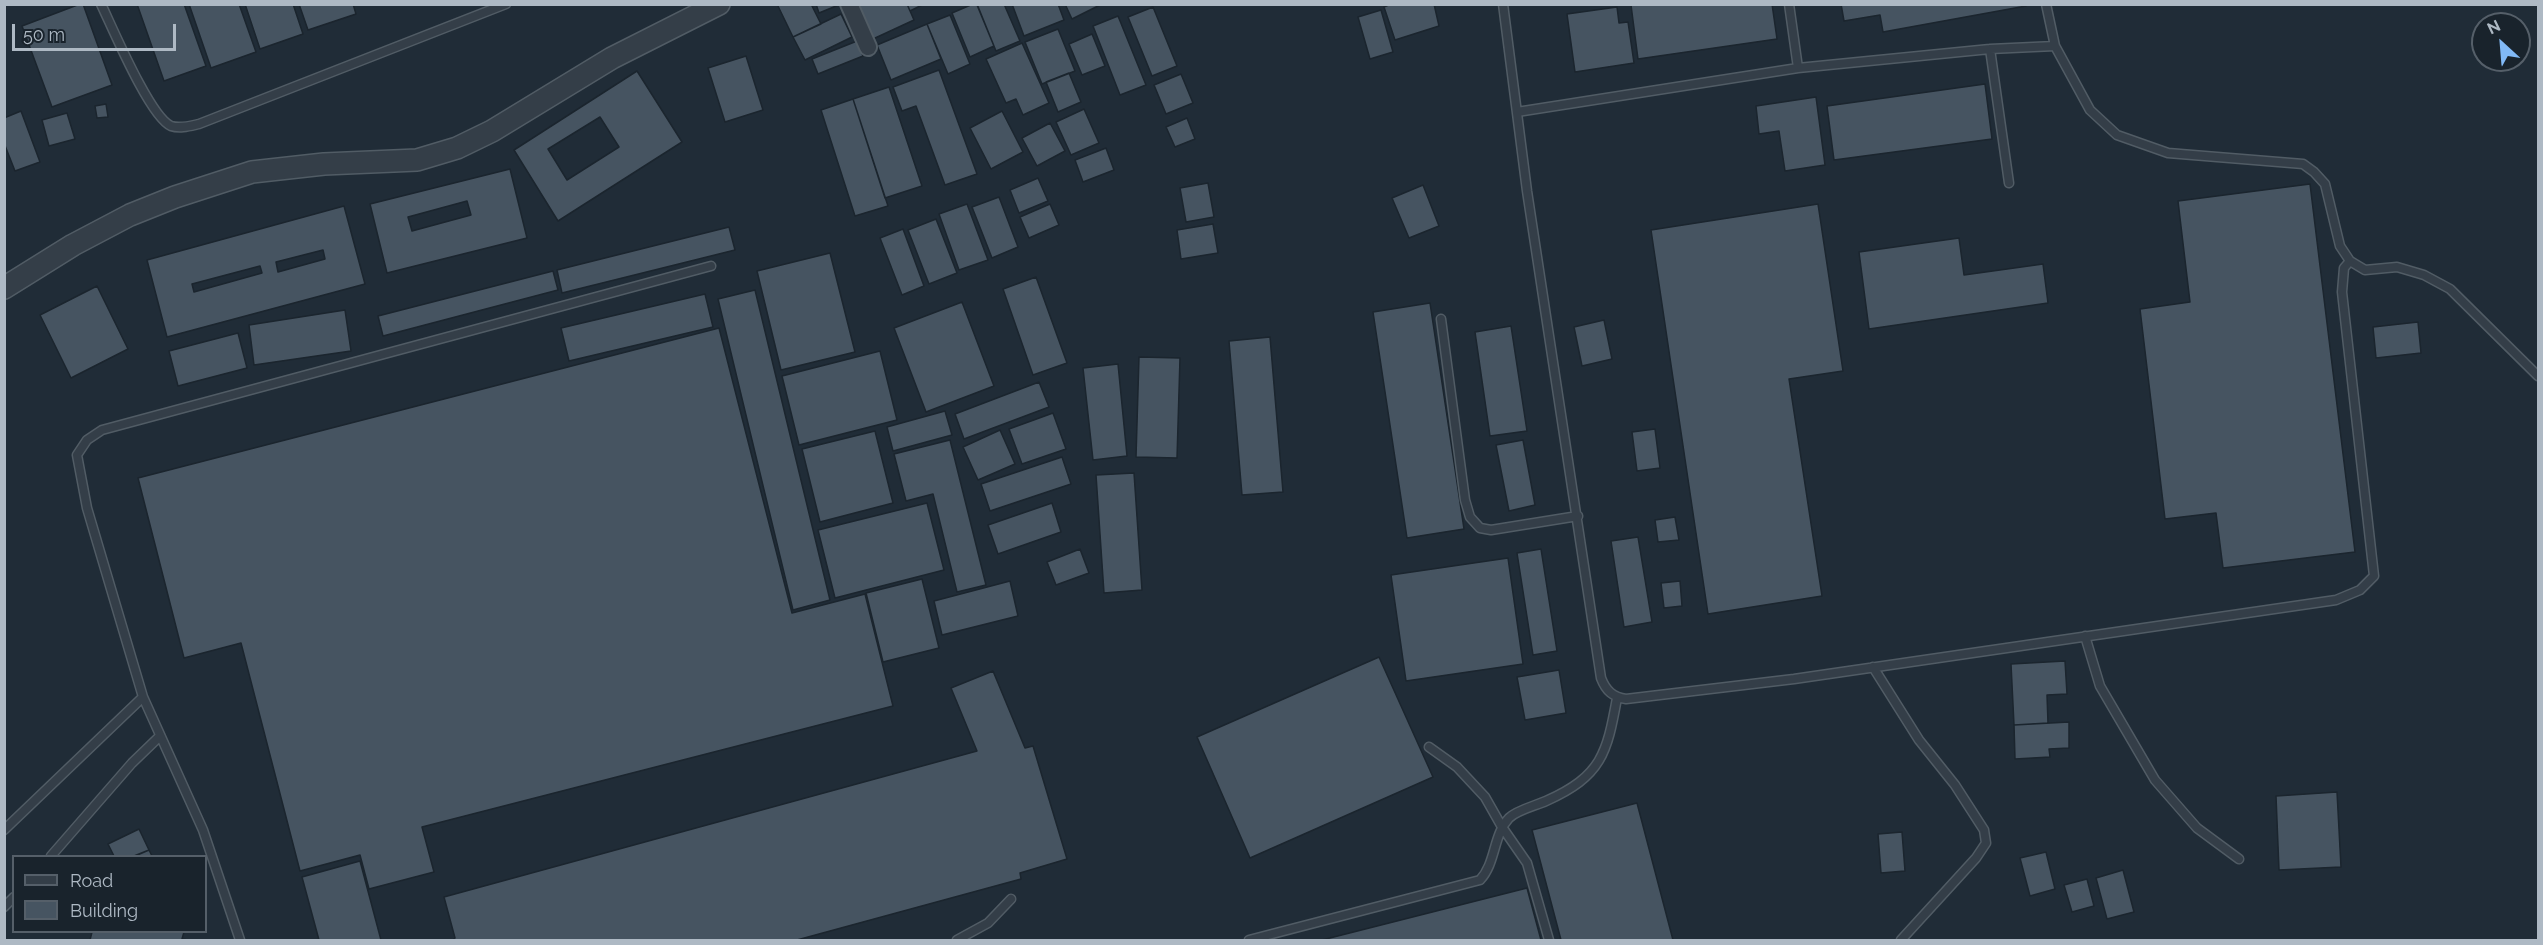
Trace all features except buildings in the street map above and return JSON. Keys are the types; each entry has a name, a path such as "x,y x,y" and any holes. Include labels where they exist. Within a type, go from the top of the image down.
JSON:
{"street":[{"path":"6,284 130,215 252,171 324,164 417,160 457,148 492,131 612,58 719,4"},
{"path":"849,4 868,47"}],"lane":[{"path":"101,4 152,108 171,126 184,128 210,120 506,4"},
{"path":"1503,4 1601,678 1604,687 1617,698 1626,699 1873,667 2336,600 2360,590 2374,576 2342,292 2344,268 2350,261"},
{"path":"1789,4 1798,68"},
{"path":"2046,4 2055,46 2091,110 2117,135 2168,153 2303,164 2325,184 2340,246 2350,261 2365,270 2397,267 2424,275 2450,289 2538,376"},
{"path":"1517,112 1798,68 1990,49 2055,46"},
{"path":"1990,49 2009,183"},
{"path":"240,940 203,830 143,697 87,508 77,455 87,440 102,430 711,266"},
{"path":"1441,320 1465,500 1470,517 1480,528 1491,530 1578,516"},
{"path":"2085,636 2100,686 2155,780 2197,828 2239,859"},
{"path":"1873,667 1919,740 1955,785 1984,830 1986,843 1976,858 1901,940"},
{"path":"4,830 143,697"},
{"path":"1249,940 1472,884 1486,873 1502,827 1511,816 1551,799 1580,782 1600,763 1609,739 1617,698"},
{"path":"52,855 132,763 160,736"},
{"path":"1429,747 1457,767 1485,796 1502,827 1527,863 1549,940"},
{"path":"957,940 988,923 1011,899"}]}
